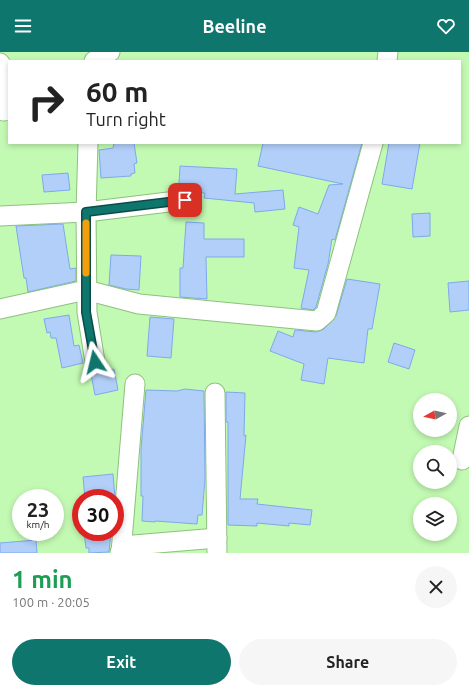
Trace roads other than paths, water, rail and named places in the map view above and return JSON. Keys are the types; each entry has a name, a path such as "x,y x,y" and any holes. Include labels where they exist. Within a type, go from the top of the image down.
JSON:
{"street":[{"path":"96,60 110,52"},
{"path":"0,63 4,111"},
{"path":"88,144 86,312 95,362"},
{"path":"0,309 86,290 139,304 317,321 326,313 373,144"},
{"path":"0,216 86,212 185,200"},
{"path":"135,384 121,551 217,546 215,393"},
{"path":"462,460 469,426"}]}
